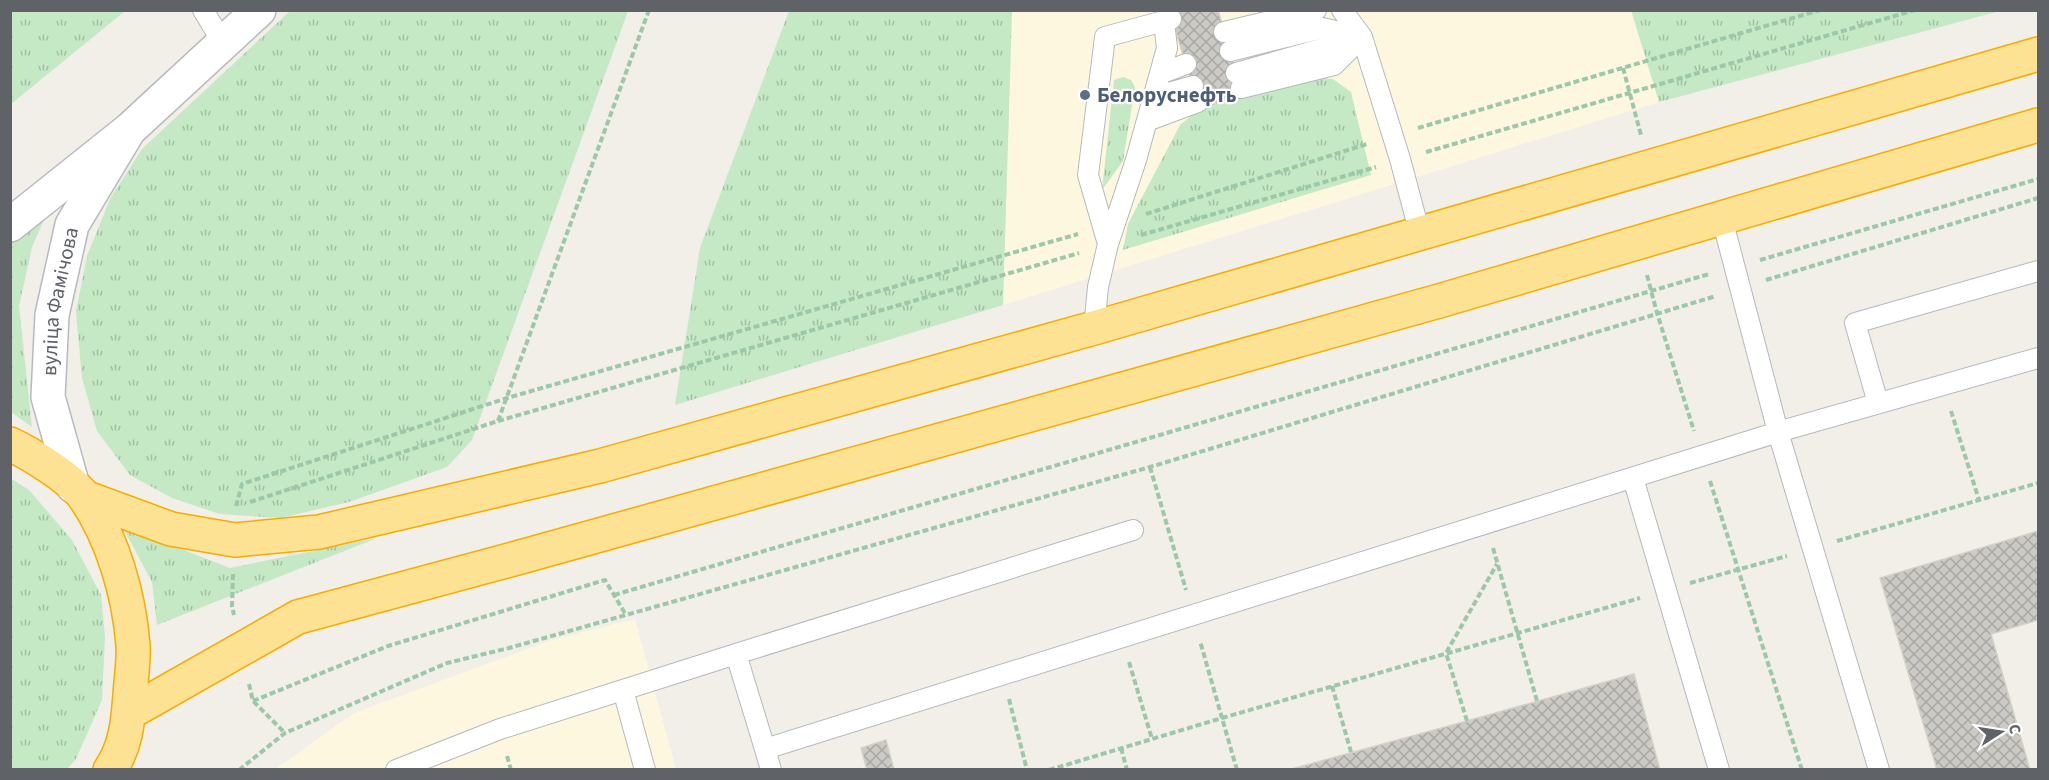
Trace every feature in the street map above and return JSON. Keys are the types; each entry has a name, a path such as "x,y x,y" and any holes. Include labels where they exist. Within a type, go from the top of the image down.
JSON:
{"highway":[{"path":"10,444 45,464 79,491 171,529 235,540 319,532 600,466 1094,328 2038,54"},
{"path":"129,713 298,617 1077,402 1722,219 2038,125"},
{"path":"79,491 104,534 123,584 133,646 129,713 124,741 110,770"}],"main road":[{"name":"вуліца Фамічова","path":"10,225 129,130 259,10"},
{"name":"вуліца Фамічова","path":"79,491 48,397 52,315 72,225 129,130"}],"lane":[{"path":"203,10 223,43"},
{"path":"1317,10 1362,37 1322,28 1227,41 1317,10"},
{"path":"1342,10 1362,37 1400,159 1420,234"},
{"path":"1094,328 1098,287 1109,231 1147,121 1160,74 1173,46 1168,20 1105,37 1088,175 1109,231"},
{"path":"1239,81 1334,65 1362,37"},
{"path":"1160,74 1186,64"},
{"path":"1147,121 1196,94 1154,97"},
{"path":"1722,219 1778,432 1879,770"},
{"path":"1878,403 1855,323 2038,271"},
{"path":"765,749 1778,432 2038,358"},
{"path":"1633,478 1719,770"},
{"path":"396,770 500,729 1132,530"},
{"path":"736,654 771,770"},
{"path":"623,690 645,770"}],"path":[{"path":"498,421 649,10"},
{"path":"1820,10 1393,136 1109,231 498,421 236,506 242,484 507,398 1109,231 1400,159 1915,10"},
{"path":"1623,68 1650,168"},
{"path":"614,595 2038,179"},
{"path":"239,770 285,733 447,663 509,648 1150,467 2038,198"},
{"path":"1638,243 1657,313 1802,770"},
{"path":"1942,385 1979,500"},
{"path":"1237,770 1222,718 2038,483"},
{"path":"1486,524 1537,701"},
{"path":"235,540 232,606 253,701 285,733"},
{"path":"1467,721 1446,653 1498,564"},
{"path":"253,701 388,646 605,580 626,615"},
{"path":"1122,638 1152,739"},
{"path":"1002,675 1027,770"},
{"path":"1332,686 1351,752"},
{"path":"1121,748 1127,770"}],"shaded area":[{"path":"1012,11 1631,11 1659,102 1003,305"},
{"path":"635,619 676,769 274,770 354,713 552,640"}],"green space":[{"path":"11,10 125,10 125,11 11,104"},
{"path":"1631,10 2000,10 2000,11 1659,102"},
{"path":"290,11 628,11 472,440 447,467 349,502 280,518 220,514 172,498 130,475 97,431 82,378 76,312 87,256 110,199 142,149"},
{"path":"789,11 1012,11 1003,305 675,405 700,248"},
{"path":"1123,77 1131,80 1135,87 1123,161 1102,190 1114,80"},
{"path":"1322,78 1333,79 1351,92 1371,175 1123,250 1128,224 1180,125 1200,109 1243,95"},
{"path":"57,190 32,247 19,306 32,427 11,412 10,231"},
{"path":"10,478 29,490 72,540 101,595 105,637 102,700 76,759 67,769 11,769"},
{"path":"122,526 230,568 377,538 157,625 152,582"}],"building":[{"path":"1169,10 1218,10 1243,95 1200,109"},
{"path":"1169,10 1218,10 1243,95 1200,109"},
{"path":"2038,531 2038,620 1991,634 2030,770 1937,770 1880,578"},
{"path":"1634,674 1660,770 1288,770 1467,721"},
{"path":"886,740 894,770 867,770 861,748"}],"place":[{"name":"Белоруснефть","path":"1085,95"}]}
